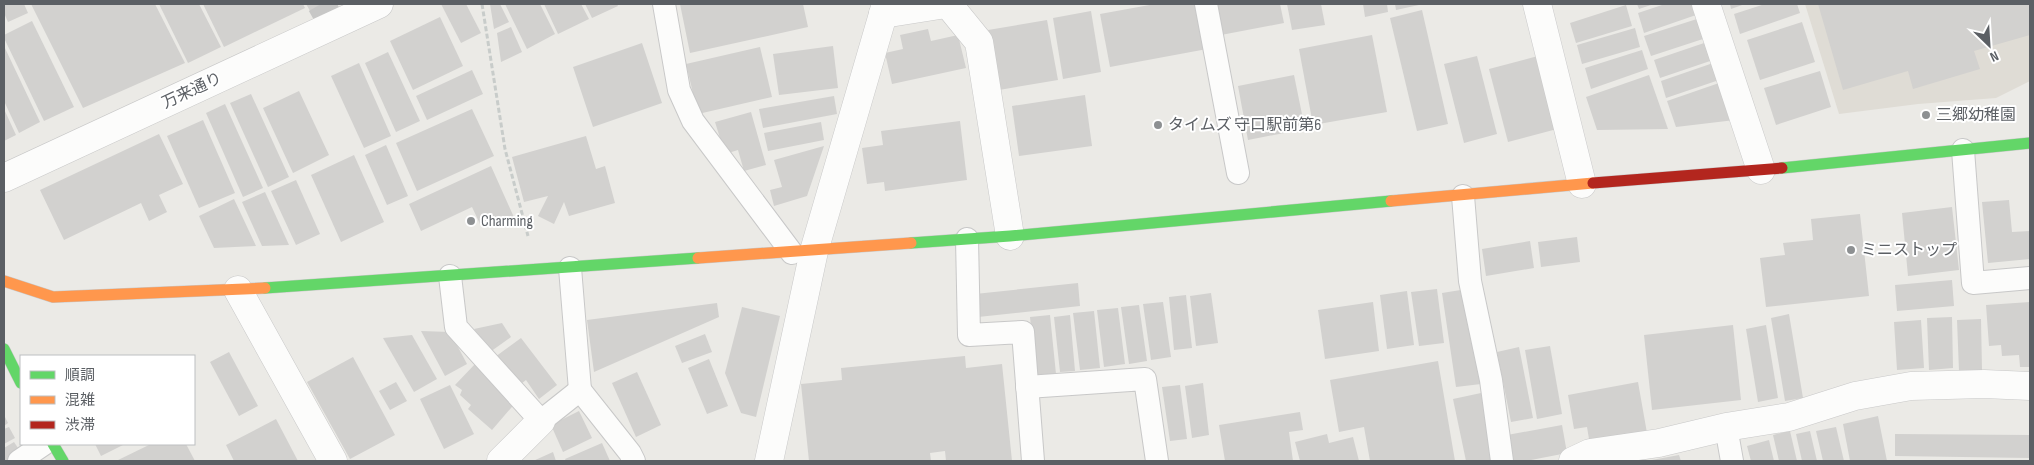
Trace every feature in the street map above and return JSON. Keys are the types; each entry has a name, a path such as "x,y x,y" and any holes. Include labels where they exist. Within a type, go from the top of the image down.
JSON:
{"street":[{"name":"万来通り","path":"4,178 379,4"},
{"path":"770,461 803,252 884,9 947,4 979,42 1010,236"},
{"path":"1537,4 1582,184"},
{"path":"1706,4 1761,170"},
{"path":"4,281 53,297 238,290 570,268 967,240 1582,184 1761,170 2030,143"},
{"path":"238,290 333,461"},
{"path":"4,349 20,381"},
{"path":"1573,461 1590,453 1659,443 1726,427 1789,416 1855,396 1910,386 1984,384 2030,386"},
{"path":"501,461 542,421"},
{"path":"54,445 62,461"}],"lane":[{"path":"664,4 679,90 694,120 803,252"},
{"path":"1206,4 1238,172"},
{"path":"1963,150 1973,283 2030,278"},
{"path":"1463,196 1470,281 1491,380 1502,461"},
{"path":"967,240 969,336 1023,332 1033,461"},
{"path":"570,268 580,390 630,453 634,461"},
{"path":"450,276 456,327 542,421 580,390"},
{"path":"1027,387 1144,380 1157,461"},
{"path":"1726,427 1732,461"},
{"path":"19,461 43,445"}],"path":[{"path":"482,4 505,149 538,270"}],"shaded area":[{"path":"1805,4 2030,4 2030,81 1996,98 1918,104 1839,114"}],"building":[{"path":"4,4 24,4 28,13 8,22 4,13"},
{"path":"31,4 155,4 185,63 83,108"},
{"path":"159,4 199,4 221,47 188,63"},
{"path":"203,4 303,4 305,8 224,47"},
{"path":"306,4 335,4 313,16"},
{"path":"441,4 466,4 481,33 461,43"},
{"path":"490,4 500,4 509,22 494,29"},
{"path":"505,4 540,4 555,34 527,49"},
{"path":"544,4 581,4 589,19 558,34"},
{"path":"585,4 617,4 618,6 592,18"},
{"path":"680,4 803,4 808,27 690,53"},
{"path":"1155,4 1199,4 1207,49 1110,67 1100,14"},
{"path":"1215,4 1280,4 1284,23 1221,35"},
{"path":"1287,4 1321,4 1325,25 1292,30"},
{"path":"1363,4 1387,4 1388,12 1365,17"},
{"path":"1395,4 1419,4 1419,5 1396,10"},
{"path":"1637,4 1654,4 1639,9"},
{"path":"1665,4 1693,4 1696,15 1644,33 1638,13"},
{"path":"1730,4 1745,4 1731,9"},
{"path":"1765,4 1797,4 1800,13 1740,34 1734,14"},
{"path":"1818,4 2030,4 2030,35 1974,51 1980,69 1913,89 1908,71 1843,90"},
{"path":"1626,5 1632,26 1576,43 1570,23"},
{"path":"1422,10 1448,124 1417,131 1390,18"},
{"path":"1091,11 1101,72 1063,79 1053,18"},
{"path":"440,17 463,66 413,90 390,41"},
{"path":"1700,18 1706,38 1651,56 1644,36"},
{"path":"1047,20 1058,80 999,90 988,30"},
{"path":"32,21 74,107 44,121 4,38 4,35"},
{"path":"1802,22 1815,62 1760,80 1747,40"},
{"path":"511,27 522,52 501,62 497,33"},
{"path":"1635,28 1640,47 1582,64 1577,45"},
{"path":"928,29 931,41 958,35 966,68 892,84 885,53 903,49 900,35"},
{"path":"1372,35 1387,112 1313,125 1299,49"},
{"path":"1710,41 1716,59 1660,78 1654,60"},
{"path":"642,43 662,103 593,127 573,67"},
{"path":"4,46 40,122 19,133 4,101"},
{"path":"833,46 838,88 779,95 773,54"},
{"path":"760,47 772,97 698,114 686,64"},
{"path":"1642,50 1648,69 1591,89 1585,68"},
{"path":"388,52 420,121 396,132 365,63"},
{"path":"1477,56 1497,134 1464,143 1444,64"},
{"path":"1538,56 1557,129 1508,142 1489,69"},
{"path":"1716,62 1722,79 1666,98 1661,81"},
{"path":"359,63 391,136 364,148 331,76"},
{"path":"472,70 483,94 427,120 416,96"},
{"path":"1820,71 1831,107 1776,125 1764,88"},
{"path":"1294,75 1305,129 1248,140 1238,86"},
{"path":"1649,75 1668,129 1597,130 1586,97"},
{"path":"1722,82 1735,120 1676,127 1667,101"},
{"path":"299,91 329,155 293,173 263,108"},
{"path":"251,94 289,177 268,187 230,103"},
{"path":"1085,95 1092,146 1019,156 1012,106"},
{"path":"834,96 837,114 763,128 759,109"},
{"path":"225,104 263,188 243,197 206,113"},
{"path":"4,109 16,135 4,141"},
{"path":"472,109 494,156 417,191 396,143"},
{"path":"751,112 766,165 744,171 738,150 725,154 715,122"},
{"path":"203,120 235,193 199,208 167,136"},
{"path":"960,121 967,180 885,191 884,182 867,184 862,148 883,145 881,131"},
{"path":"821,122 824,140 768,151 764,133"},
{"path":"159,134 183,184 159,195 167,212 149,221 141,203 64,240 40,190"},
{"path":"586,136 596,169 605,166 615,203 569,216 564,202 554,224 538,216 548,196 524,202 512,157"},
{"path":"386,145 408,196 387,205 365,155"},
{"path":"824,146 807,196 774,206 770,190 782,187 774,160"},
{"path":"354,155 384,222 341,242 311,175"},
{"path":"491,166 517,224 480,224 472,207 421,231 409,204"},
{"path":"296,180 320,234 296,245 271,191"},
{"path":"265,192 289,245 262,246 242,202"},
{"path":"234,199 256,246 214,248 199,216"},
{"path":"2009,200 2012,232 2030,231 2030,259 1988,263 1982,202"},
{"path":"1952,207 1959,270 1908,276 1902,213"},
{"path":"1860,214 1869,296 1766,307 1760,258 1785,255 1783,243 1813,240 1811,219"},
{"path":"1577,237 1580,262 1541,267 1538,242"},
{"path":"1530,241 1534,268 1486,276 1482,249"},
{"path":"1952,280 1954,306 1897,311 1895,285"},
{"path":"1078,283 1080,306 978,317 975,294"},
{"path":"1437,289 1444,343 1419,346 1411,292"},
{"path":"1467,289 1481,384 1456,387 1442,293"},
{"path":"1407,291 1414,345 1387,349 1380,295"},
{"path":"1211,293 1218,343 1196,346 1190,296"},
{"path":"1186,295 1192,348 1174,350 1169,297"},
{"path":"1163,302 1171,357 1151,360 1143,304"},
{"path":"1373,302 1379,351 1325,359 1318,310"},
{"path":"2030,302 2030,367 2020,367 2019,355 2002,356 2001,345 1989,346 1986,305"},
{"path":"717,303 719,317 594,372 587,320"},
{"path":"1139,305 1147,361 1129,364 1121,307"},
{"path":"742,307 780,316 756,417 741,413 725,373"},
{"path":"1118,308 1125,364 1104,367 1097,310"},
{"path":"1094,311 1100,368 1080,370 1073,313"},
{"path":"1789,314 1803,398 1785,401 1771,318"},
{"path":"1050,315 1056,374 1036,375 1030,317"},
{"path":"1070,315 1075,371 1060,372 1054,317"},
{"path":"1952,317 1953,368 1929,370 1927,318"},
{"path":"1981,319 1982,370 1959,371 1957,320"},
{"path":"1921,320 1924,368 1897,370 1894,322"},
{"path":"502,323 511,337 490,352 474,329"},
{"path":"1733,325 1741,400 1652,410 1644,335"},
{"path":"1766,325 1778,398 1758,402 1746,329"},
{"path":"421,331 450,332 467,364 445,376"},
{"path":"705,334 712,352 682,363 675,346"},
{"path":"412,335 437,379 414,392 383,338"},
{"path":"521,338 557,385 539,399 526,380 517,387 495,357"},
{"path":"1550,346 1562,414 1537,419 1525,350"},
{"path":"1519,347 1533,418 1511,422 1497,352"},
{"path":"229,352 258,406 239,416 210,362"},
{"path":"965,356 966,368 1002,364 1012,461 946,461 945,451 930,453 931,461 809,461 801,384 842,380 841,368"},
{"path":"353,357 395,435 350,459 307,382"},
{"path":"709,359 728,406 707,414 688,368"},
{"path":"1438,361 1455,461 1370,461 1364,427 1339,432 1330,380"},
{"path":"475,364 517,401 492,430 468,409 471,405 460,395 462,390 455,385"},
{"path":"637,372 661,425 636,437 612,383"},
{"path":"396,382 407,401 390,410 379,391"},
{"path":"1638,382 1647,433 1590,445 1587,427 1574,429 1568,395"},
{"path":"1203,383 1209,435 1192,438 1185,386"},
{"path":"450,385 474,434 444,449 420,399"},
{"path":"1180,385 1187,439 1170,441 1162,387"},
{"path":"1481,393 1494,461 1466,461 1453,399"},
{"path":"579,411 592,438 563,452 551,425"},
{"path":"1300,412 1303,430 1289,432 1293,461 1225,461 1219,425"},
{"path":"4,415 8,423 4,426"},
{"path":"1878,416 1887,461 1850,461 1843,424"},
{"path":"276,419 298,461 234,461 226,445"},
{"path":"1562,425 1567,453 1526,461 1512,461 1507,435"},
{"path":"9,427 15,438 4,444 4,429"},
{"path":"1836,427 1844,461 1823,461 1816,431"},
{"path":"1790,431 1797,461 1779,461 1773,435"},
{"path":"1810,431 1817,461 1802,461 1796,434"},
{"path":"1327,434 1329,443 1353,437 1359,461 1300,461 1295,442"},
{"path":"1895,434 2030,435 2030,458 1895,456"},
{"path":"1769,440 1774,461 1751,461 1747,446"},
{"path":"14,442 22,454 9,461 4,461 4,448"},
{"path":"602,443 610,461 566,461 565,459"},
{"path":"96,445 123,445 101,456"},
{"path":"149,445 187,445 195,461 116,461"},
{"path":"553,452 556,461 533,461"},
{"path":"1679,455 1681,461 1652,461 1652,460"}],"tunnel":[{"path":"321,4 333,25"}],"traffic: fast":[{"path":"1782,168 2030,143"},
{"path":"911,243 1010,236 1391,201"},
{"path":"265,288 698,258"},
{"path":"4,349 20,381"},
{"path":"54,445 63,461"}],"traffic: slow":[{"path":"1391,201 1593,183"},
{"path":"698,258 911,243"},
{"path":"4,281 53,297 265,288"}],"traffic: jam":[{"path":"1593,183 1782,168"}],"place":[{"name":"三郷幼稚園","path":"1926,115"},
{"name":"タイムズ 守口駅前第6","path":"1158,125"},
{"name":"Charming","path":"471,221"},
{"name":"ミニストップ","path":"1851,250"}]}
